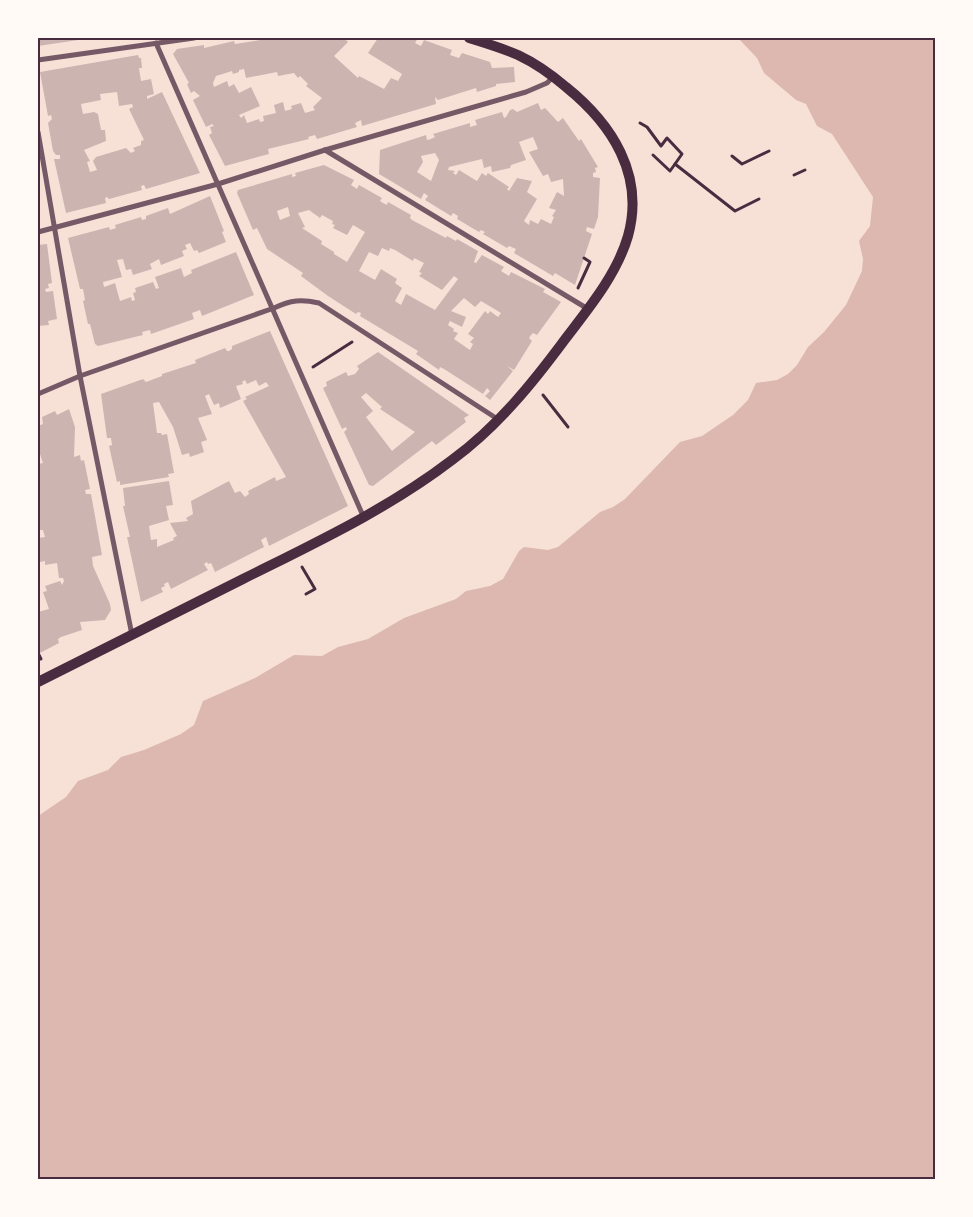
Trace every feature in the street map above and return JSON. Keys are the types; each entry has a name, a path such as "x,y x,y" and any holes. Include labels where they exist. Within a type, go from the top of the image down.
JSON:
{"main road":[{"path":"38,682 364,518 452,460 500,420 532,383 588,309 613,270 628,237 632,213 632,192 628,167 621,151 608,128 587,104 554,77 520,56 469,38"}],"street":[{"path":"38,60 194,38"},
{"path":"156,43 274,308 364,518"},
{"path":"38,232 218,184 325,150 526,92 548,83 554,77"},
{"path":"38,132 80,376 132,635"},
{"path":"325,150 588,309"},
{"path":"38,394 80,376 274,308 291,300 319,303 500,420"}],"path":[{"path":"608,38 613,38"},
{"path":"640,123 647,127 661,146 667,138 682,154 670,171 653,155"},
{"path":"732,156 742,164 770,151"},
{"path":"675,164 735,211 759,199"},
{"path":"794,175 805,170"},
{"path":"572,300 590,262 584,258"},
{"path":"302,374 366,334"},
{"path":"532,383 568,427"},
{"path":"292,555 315,589 306,594"},
{"path":"38,653 41,659"}],"shaded area":[{"path":"738,38 935,38 935,1179 38,1179 38,816 66,797 78,781 108,770 121,757 144,750 181,734 194,725 203,701 255,678 294,655 322,656 338,647 368,639 404,618 456,599 466,591 490,586 503,579 519,551 524,547 548,550 558,547 600,512 613,507 625,499 680,442 702,436 733,415 748,400 756,383 777,380 788,374 797,365 808,347 824,332 846,305 862,271 863,259 859,241 870,226 873,197 832,134 817,126 806,104 796,100 764,73 757,58"}],"building":[{"path":"38,38 85,38 85,39 38,46"},
{"path":"273,38 344,38 348,42 334,56 358,78 359,76 384,89 391,78 398,81 402,74 368,53 378,38 418,38 415,43 421,46 424,40 452,50 450,55 459,58 462,53 490,62 492,68 514,67 515,82 496,84 496,86 477,92 476,88 438,100 435,97 436,104 362,126 361,120 355,123 357,127 317,139 315,135 308,137 309,139 268,149 269,154 225,166 209,135 212,133 210,127 214,126 212,124 206,127 193,100 200,96 194,91 191,93 187,84 189,83 173,54 177,49 204,45 204,48 234,41 235,44","holes":["244,69 246,78 277,72 278,76 294,73 298,78 300,76 308,84 306,86 322,98 313,107 315,110 305,113 301,103 291,106 292,109 285,111 283,102 274,105 276,113 263,116 264,121 260,122 259,119 247,123 244,115 241,118 239,115 260,106 251,87 239,93 234,84 229,87 227,81 214,87 213,83 216,76 232,71 233,74"]},
{"path":"138,55 141,58 142,68 139,68 141,81 151,79 154,94 147,96 147,99 162,92 200,173 146,189 144,185 141,186 142,190 109,199 107,197 105,198 106,203 66,213 54,159 60,159 60,155 56,155 53,151 48,123 52,119 51,115 48,116 40,72","holes":["117,92 119,106 132,104 133,107 129,109 144,140 141,141 141,145 133,148 135,151 131,153 126,148 96,157 93,161 97,170 90,172 87,162 90,161 84,150 106,141 105,130 101,130 98,114 94,112 83,114 81,104 101,100 100,94"]},
{"path":"538,103 541,110 545,108 558,122 563,118 579,141 581,139 598,167 595,168 596,172 593,173 593,177 600,178 598,217 594,229 587,227 586,231 592,234 575,285 555,273 553,276 514,253 516,249 509,246 507,248 483,234 485,232 481,230 479,232 457,219 458,216 453,213 451,216 425,200 428,196 424,193 421,199 379,174 380,150 426,135 427,140 431,139 435,137 433,134 470,123 470,127 477,125 475,120 502,112 504,118 510,110 513,109 517,112","holes":["533,137 538,149 529,152 543,176 548,174 551,182 563,179 564,196 557,192 549,208 556,210 552,216 554,217 551,224 541,219 538,224 530,220 529,225 524,221 537,199 527,192 532,181 517,178 509,191 507,189 509,187 488,173 486,176 482,173 477,181 459,170 456,175 453,173 455,171 448,170 449,167 482,159 484,168 491,166 492,172 510,168 511,165 526,160 519,142","435,153 439,160 431,181 417,172 423,162 421,156"]},
{"path":"324,165 354,180 351,185 357,189 359,185 382,198 380,201 383,203 387,205 388,202 411,215 410,218 412,220 446,238 447,236 456,241 457,239 478,251 474,262 476,263 482,255 504,267 501,271 509,276 511,272 545,289 543,292 561,302 537,335 533,333 531,335 529,338 532,341 514,370 507,366 513,371 490,400 485,396 490,391 487,388 483,394 444,369 440,367 439,370 416,354 418,351 360,316 361,313 358,312 356,314 328,296 301,276 303,273 267,249 257,228 253,230 237,193 238,190 292,174 292,177 296,176 295,173","holes":["288,207 290,216 280,220 277,211","309,210 320,218 322,215 333,221 332,224 335,225 333,228 347,235 353,225 365,232 347,262 321,244 322,241 302,228 305,227 298,213","382,248 389,251 390,248 413,261 414,258 424,263 419,272 422,273 419,276 442,290 454,276 458,279 435,310 406,294 401,305 395,301 402,288 395,283 397,279 381,269 375,280 359,271 369,252 378,256","464,298 475,307 481,301 501,313 498,317 490,311 488,314 485,311 468,334 474,338 470,342 473,344 470,350 454,339 458,333 453,331 454,329 448,325 450,321 462,327 466,317 451,311"]},
{"path":"210,196 224,231 222,232 226,242 199,253 197,250 194,251 190,243 185,245 187,249 182,251 184,256 161,265 159,259 150,264 152,269 133,275 131,269 126,270 123,259 117,260 122,277 103,282 104,287 115,283 120,301 131,297 132,301 135,300 133,293 136,292 135,288 153,282 156,289 159,288 155,277 181,268 184,277 192,273 191,270 236,252 254,295 202,316 200,310 192,313 194,319 151,334 150,330 142,332 143,335 98,346 95,344 90,324 88,324 83,301 85,300 83,289 80,289 68,238 109,227 110,230 116,228 115,225 141,217 142,220 146,219 146,216 168,208 170,214"},
{"path":"47,244 52,283 48,284 49,288 45,289 46,292 53,291 57,319 48,321 49,325 38,326 38,245"},
{"path":"270,331 348,506 269,546 266,537 261,540 264,547 215,572 211,563 208,564 207,562 204,564 208,570 171,589 168,582 161,588 163,592 141,602 127,537 130,537 123,506 125,506 123,488 169,481 173,505 166,506 169,520 149,526 151,540 157,539 157,547 174,540 173,538 177,536 170,523 188,521 186,518 193,514 191,501 229,481 235,493 240,491 245,497 249,494 248,491 275,477 276,481 286,477 243,401 247,399 245,397 269,386 266,382 259,386 256,380 247,384 245,380 242,382 243,384 236,386 241,399 220,408 219,403 214,405 209,394 205,396 212,414 198,418 207,440 201,442 204,452 190,457 189,453 182,455 173,427 159,402 153,403 157,433 167,434 174,473 168,474 169,477 120,485 120,481 117,482 109,446 112,445 111,438 107,438 101,394 143,379 146,382 162,376 162,374 196,363 195,360 225,348 229,351 232,349 232,346"},
{"path":"378,352 469,415 464,418 466,422 436,445 432,441 373,486 369,485 344,432 347,429 346,427 342,429 323,388 327,386 326,382 346,372 348,376 355,374 359,369 357,366","holes":["366,393 382,407 380,409 415,432 392,451 366,417 373,411 361,397"]},
{"path":"69,409 75,427 74,457 80,455 81,461 84,460 90,489 85,490 86,494 91,494 102,555 92,557 93,566 111,610 105,620 80,622 82,630 61,637 58,639 59,643 38,654 38,612 49,609 43,592 47,591 45,586 60,581 62,585 64,581 63,578 59,578 57,563 45,565 45,561 40,562 38,538 45,537 43,530 40,530 38,522 38,464 43,463 38,448 38,426 43,424 42,417 55,411 57,415"}]}
